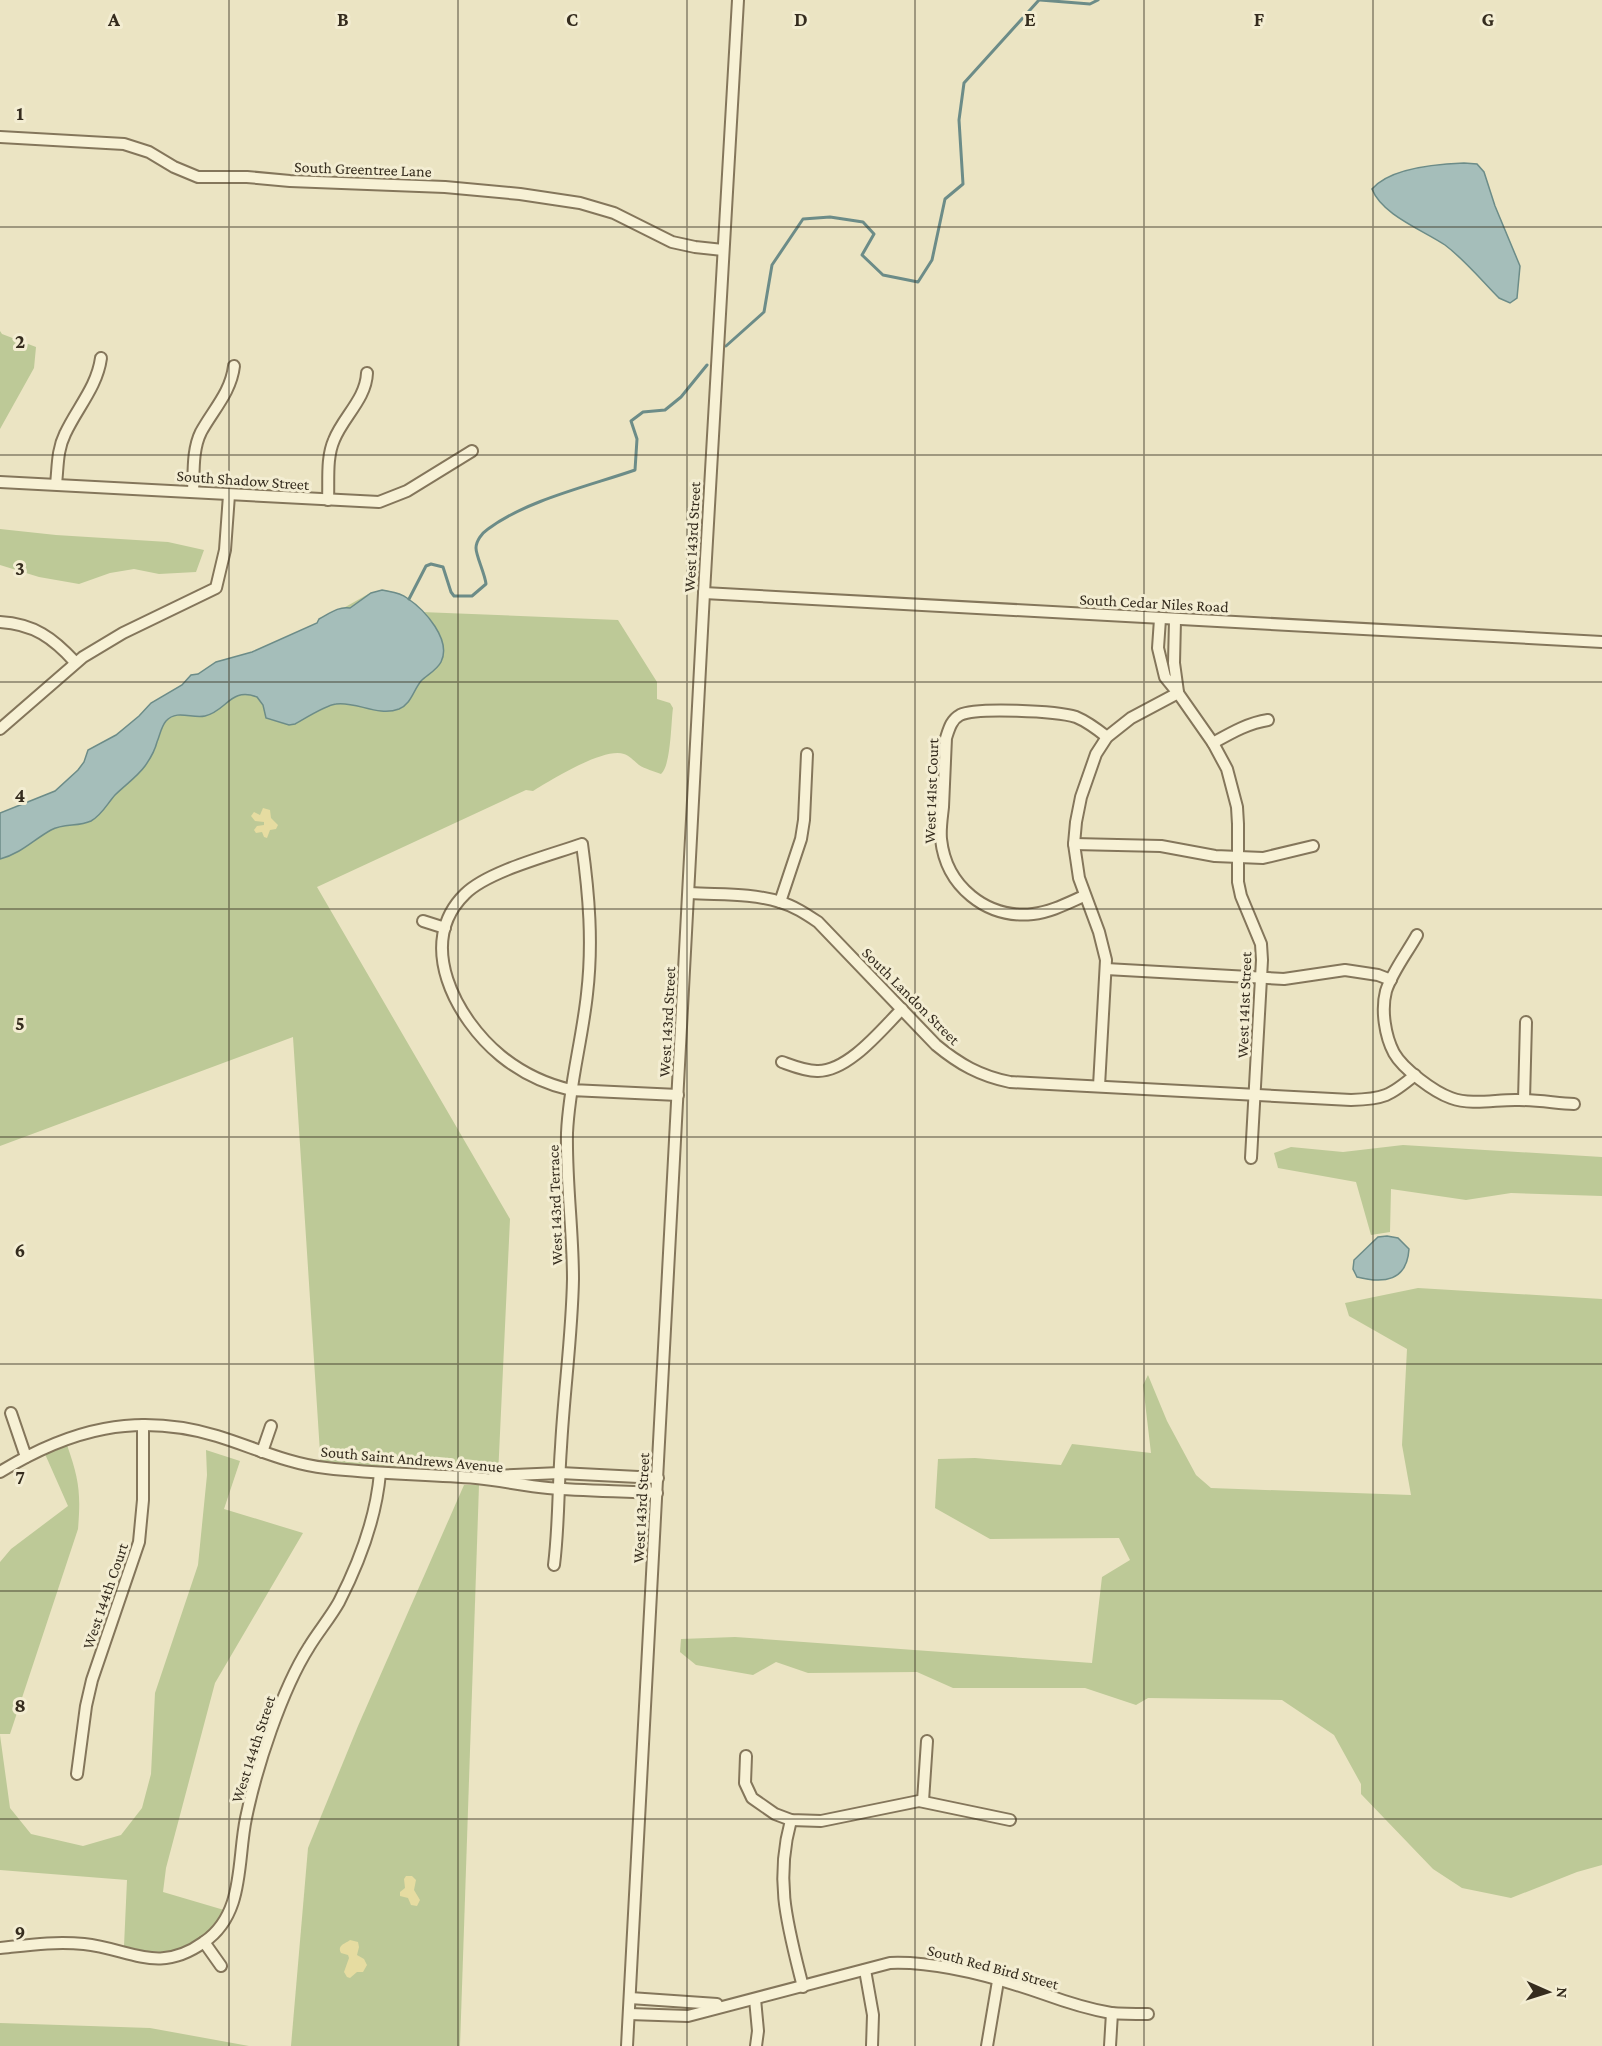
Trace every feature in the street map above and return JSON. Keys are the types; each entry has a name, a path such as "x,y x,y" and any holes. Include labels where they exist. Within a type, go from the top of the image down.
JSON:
{"street":[{"name":"West 143rd Street","path":"627,2046 690,893 704,593 738,0"},
{"name":"South Greentree Lane","path":"0,136 124,144 149,152 174,167 198,177 247,177 290,181 445,187 520,194 580,203 614,213 672,242 723,250"},
{"path":"56,484 62,440 94,384 100,358"},
{"path":"193,492 195,456 199,438 229,388 234,366"},
{"path":"328,500 331,448 338,431 364,390 367,373"},
{"name":"South Shadow Street","path":"0,482 368,502 389,500 472,451"},
{"path":"0,729 75,662 110,640 216,588 225,550 228,495"},
{"name":"South Cedar Niles Road","path":"704,593 1602,642"},
{"name":"West 141st Street","path":"1160,619 1158,648 1165,677 1213,743 1227,769 1238,824 1238,882 1241,896 1261,944 1262,978 1251,1158"},
{"name":"West 141st Street","path":"1175,620 1174,663 1178,693"},
{"path":"0,622 26,625 42,632 57,642 75,662"},
{"path":"1099,1086 1106,969 1104,946 1084,896 1075,861 1076,822 1081,797 1096,754 1107,736 1131,718 1178,693"},
{"name":"West 141st Court","path":"1084,896 1047,911 1020,915 993,910 975,900 963,889 948,866 941,837 946,738 950,726 957,717 976,710 1073,716 1088,722 1107,736"},
{"path":"1213,743 1256,722 1268,720"},
{"path":"780,902 801,839 807,754"},
{"name":"West 143rd Terrace","path":"445,928 457,902 483,881 582,844 590,908 590,960 571,1090 567,1153 573,1280 554,1565"},
{"path":"1074,844 1161,846 1237,858 1263,858 1313,846"},
{"name":"South Landon Street","path":"690,893 754,897 780,902 799,910 818,922 936,1045 953,1059 990,1078 1010,1082 1304,1098 1376,1099 1396,1091 1415,1075"},
{"path":"423,921 445,928 441,950 444,972 454,996 475,1029 501,1056 523,1072 546,1083 571,1090 678,1095"},
{"path":"1417,935 1386,992 1384,1011 1389,1040 1395,1055 1415,1075 1452,1099 1481,1102 1524,1100 1574,1104"},
{"path":"1106,969 1284,979 1345,970 1378,975 1391,980"},
{"path":"782,1062 802,1069 819,1071 835,1068 857,1054 902,1009"},
{"path":"1524,1100 1526,1022"},
{"path":"11,1413 26,1457"},
{"name":"South Saint Andrews Avenue","path":"0,1472 57,1442 87,1431 143,1425 200,1431 262,1452 321,1468 479,1478 560,1489 657,1493"},
{"name":"West 144th Court","path":"77,1774 86,1706 92,1680 139,1542 143,1508 143,1425"},
{"path":"262,1452 271,1426"},
{"name":"West 144th Street","path":"204,1942 212,1937 227,1917 237,1895 246,1817 271,1730 300,1664 338,1604 353,1572 370,1529 380,1473"},
{"path":"479,1478 560,1473 658,1478"},
{"path":"923,1801 927,1741"},
{"path":"746,1756 745,1783 752,1798 775,1814 791,1820 820,1821 923,1801 1010,1820"},
{"path":"791,1820 782,1884 786,1922 804,1986"},
{"path":"0,1948 45,1942 84,1944 145,1958 167,1959 191,1951 204,1942 222,1966"},
{"name":"South Red Bird Street","path":"629,2014 680,2017 890,1963 928,1963 1112,2013 1148,2014"},
{"path":"865,1970 873,2015 872,2046"},
{"path":"987,2046 998,1981"},
{"name":"South Red Bird Street","path":"630,1998 727,2004"},
{"path":"755,1999 758,2031 756,2046"},
{"path":"1110,2046 1112,2013"}],"green space":[{"path":"0,331 2,334 36,347 34,368 0,429"},
{"path":"0,529 168,542 204,550 196,572 159,574 134,569 110,573 79,584 39,577 0,565"},
{"path":"386,590 406,597 421,612 618,620 657,682 657,699 670,703 673,708 669,753 661,774 641,766 624,754 604,755 578,766 533,791 526,790 317,887 510,1219 498,1476 321,1468 293,1037 0,1146 0,816 56,797 93,750 370,593"},
{"path":"1403,1145 1602,1157 1602,1196 1511,1193 1466,1200 1391,1189 1390,1232 1371,1235 1356,1182 1278,1168 1274,1153 1291,1147 1343,1152"},
{"path":"1418,1288 1602,1299 1602,1865 1577,1872 1511,1898 1462,1888 1433,1869 1361,1794 1361,1784 1334,1735 1282,1700 1148,1698 1136,1705 1085,1688 953,1688 917,1672 808,1673 776,1662 753,1675 696,1665 680,1652 681,1639 735,1637 1092,1663 1102,1577 1130,1560 1119,1538 990,1539 935,1508 938,1459 975,1458 1061,1465 1072,1444 1151,1453 1143,1385 1148,1375 1167,1421 1196,1475 1211,1488 1411,1495 1402,1445 1407,1349 1349,1316 1345,1303"},
{"path":"67,1445 78,1486 78,1529 10,1734 0,1734 0,1562 11,1549 68,1506 45,1454"},
{"path":"206,1450 240,1461 224,1509 303,1533 215,1683 166,1868 163,1892 224,1910 204,1935 193,1943 182,1949 156,1952 124,1946 127,1880 0,1870 0,1735 10,1808 31,1834 83,1846 121,1835 142,1808 151,1774 155,1693 198,1565 207,1475"},
{"path":"464,1485 479,1485 460,2046 291,2046 308,1848 358,1726"},
{"path":"0,2023 150,2028 249,2046 0,2046"}],"sand":[{"path":"263,808 270,810 271,818 278,825 276,829 270,830 267,838 262,832 256,833 254,830 257,826 264,825 264,822 255,821 251,816 254,812 260,815"},
{"path":"406,1876 412,1876 416,1880 414,1890 420,1900 417,1906 411,1905 408,1898 400,1896 400,1892 405,1888"},
{"path":"350,1940 358,1942 357,1955 364,1959 367,1965 363,1972 357,1972 350,1978 344,1972 348,1955 341,1953 340,1948"}],"water":[{"path":"1464,163 1477,164 1484,172 1495,206 1520,266 1517,298 1510,303 1499,298 1445,245 1385,207 1372,189 1390,176 1415,168"},
{"path":"382,590 401,594 414,603 435,626 443,644 441,662 421,681 403,707 383,711 336,704 289,725 266,718 263,705 257,697 241,695 234,697 219,710 205,716 170,717 164,723 154,751 145,766 115,795 95,819 86,823 56,828 21,850 0,859 0,813 55,791 78,770 88,750 116,735 151,703 182,685 191,675 198,674 216,662 252,652 317,623 319,619 334,611 350,608 371,593"},
{"path":"1378,1237 1398,1238 1409,1249 1404,1268 1399,1274 1385,1280 1357,1277 1353,1269 1354,1260"}],"waterway":[{"path":"726,346 764,312 772,265 803,219 830,217 863,222 874,234 862,255 883,275 918,282 932,260 945,199 963,184 959,120 964,83 1039,0"},
{"path":"1040,0 1090,4 1098,0"},
{"path":"409,599 426,566 431,564 443,567 454,596 472,596 486,584 476,548 478,540 486,531 504,519 540,502 635,470 637,439 631,421 643,412 665,410 681,397 707,365"}]}
